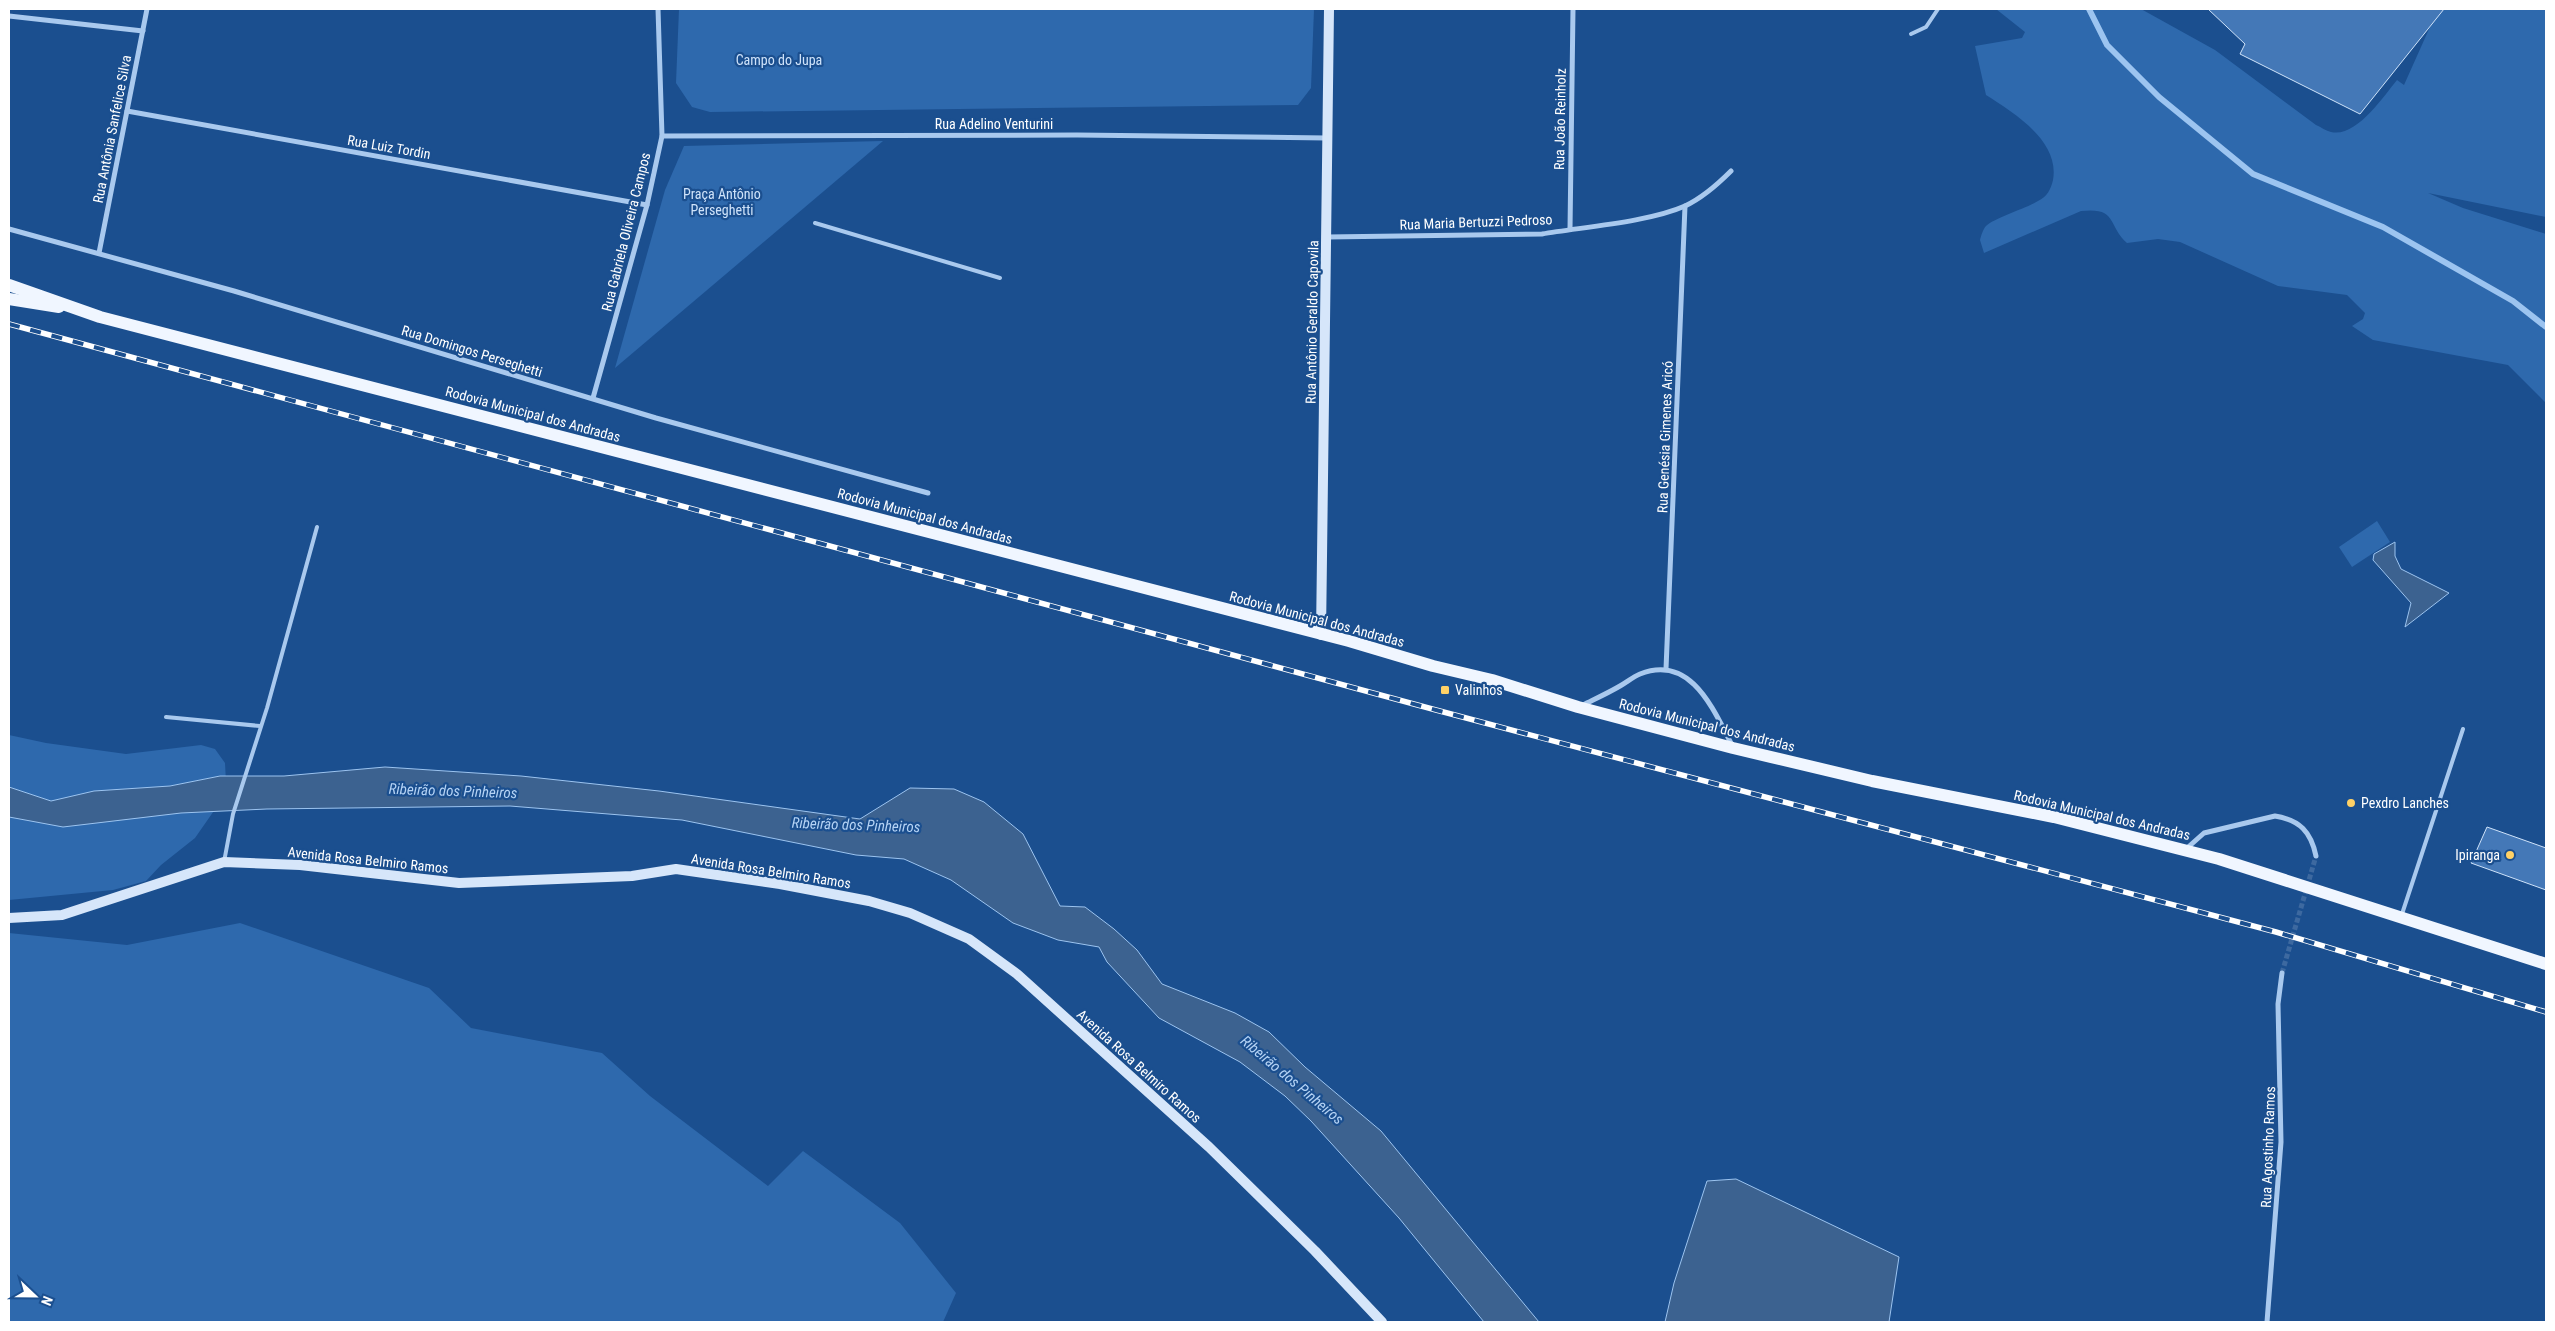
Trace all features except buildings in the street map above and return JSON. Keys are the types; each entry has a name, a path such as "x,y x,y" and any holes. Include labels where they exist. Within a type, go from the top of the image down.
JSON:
{"main road":[{"name":"Rua Antônio Geraldo Capovila","path":"1321,635 1329,9"},
{"name":"Rodovia Municipal dos Andradas","path":"9,285 36,293 76,310"},
{"name":"Rodovia Municipal dos Andradas","path":"9,299 76,310 1492,680 1578,708 1733,748 1872,782 2054,817 2185,850 2546,964"},
{"name":"Avenida Rosa Belmiro Ramos","path":"9,918 62,915 224,862 300,865 460,883 632,876 676,869 789,886 869,901 910,913 969,939 1017,974 1208,1147 1315,1251 1382,1322"}],"street":[{"name":"Rua Antônia Sanfelice Silva","path":"99,253 147,9"},
{"name":"Rua Gabriela Oliveira Campos","path":"593,398 647,205 662,136 658,9"},
{"name":"Rua João Reinholz","path":"1570,230 1573,9"},
{"path":"9,16 143,31"},
{"name":"Rua Luiz Tordin","path":"127,111 647,205"},
{"name":"Rua Adelino Venturini","path":"662,136 1077,135 1327,138"},
{"name":"Rua Maria Bertuzzi Pedroso","path":"1327,237 1542,234 1570,230 1649,216 1685,206 1716,186 1731,171"},
{"name":"Rua Genésia Gimenes Aricó","path":"1666,669 1685,206"},
{"name":"Rua Domingos Perseghetti","path":"9,228 656,418 928,493"},
{"path":"1578,708 1640,674 1666,669 1685,676 1699,689 1713,709 1733,748"},
{"path":"2185,850 2204,833 2276,816 2285,818 2304,829 2312,839 2316,856"},
{"name":"Rua Agostinho Ramos","path":"2267,1322 2281,1142 2278,1004 2282,973"}],"lane":[{"path":"1910,34 1926,27 1938,9"},
{"path":"815,223 1000,278"},
{"path":"224,862 233,814 318,527"},
{"path":"166,717 260,726"},
{"path":"2400,918 2463,729"}],"green space":[{"name":"Campo do Jupa","path":"679,9 1314,9 1311,88 1298,105 710,112 692,107 676,83"},
{"path":"1996,9 2141,9 2215,50 2316,125 2331,132 2340,132 2350,129 2368,115 2397,80 2404,85 2438,9 2546,9 2546,217 2428,193 2463,208 2546,234 2546,403 2508,365 2373,340 2352,326 2363,319 2365,313 2347,295 2278,286 2180,242 2158,239 2127,243 2107,215 2101,212 2093,210 2081,211 1984,253 1980,240 1986,226 2044,197 2051,187 2053,180 2053,166 2049,153 2042,141 2033,130 2009,110 1986,95 1975,46 2022,38 2025,32"},
{"name":"Praça Antônio Perseghetti","path":"883,141 615,368 665,190 684,146"},
{"path":"2377,521 2390,542 2352,567 2339,547"},
{"path":"9,735 46,743 126,754 201,745 215,749 225,763 226,782 218,805 195,838 161,865 146,881 113,890 9,900"},
{"path":"240,923 429,988 471,1028 602,1053 650,1096 768,1186 803,1151 900,1223 956,1293 943,1322 9,1322 9,933 127,945"}],"water":[{"path":"2395,542 2395,556 2401,569 2449,593 2405,627 2411,603 2373,560 2374,554"},
{"name":"Ribeirão dos Pinheiros","path":"385,767 521,776 659,791 860,819 910,788 954,789 984,802 1023,834 1060,906 1085,907 1114,929 1137,950 1162,984 1235,1013 1269,1032 1305,1067 1381,1131 1539,1322 1484,1322 1399,1218 1311,1121 1285,1096 1240,1062 1159,1018 1107,962 1099,947 1058,940 1013,923 951,880 904,859 856,855 682,820 510,806 267,809 181,813 63,827 9,817 9,787 51,801 94,791 170,786 220,776 284,776"},
{"path":"1736,1179 1899,1257 1889,1322 1665,1322 1674,1283 1707,1181"}],"waterway":[{"path":"2089,9 2107,45 2159,97 2253,174 2383,227 2513,301 2546,327"}],"tunnel":[{"path":"2282,973 2316,856"}],"railway":[{"path":"9,324 1436,710 2276,932 2546,1012"}],"place":[{"name":"Valinhos","path":"1445,690"},
{"name":"Pexdro Lanches","path":"2351,803"},
{"name":"Ipiranga","path":"2510,855"}]}
